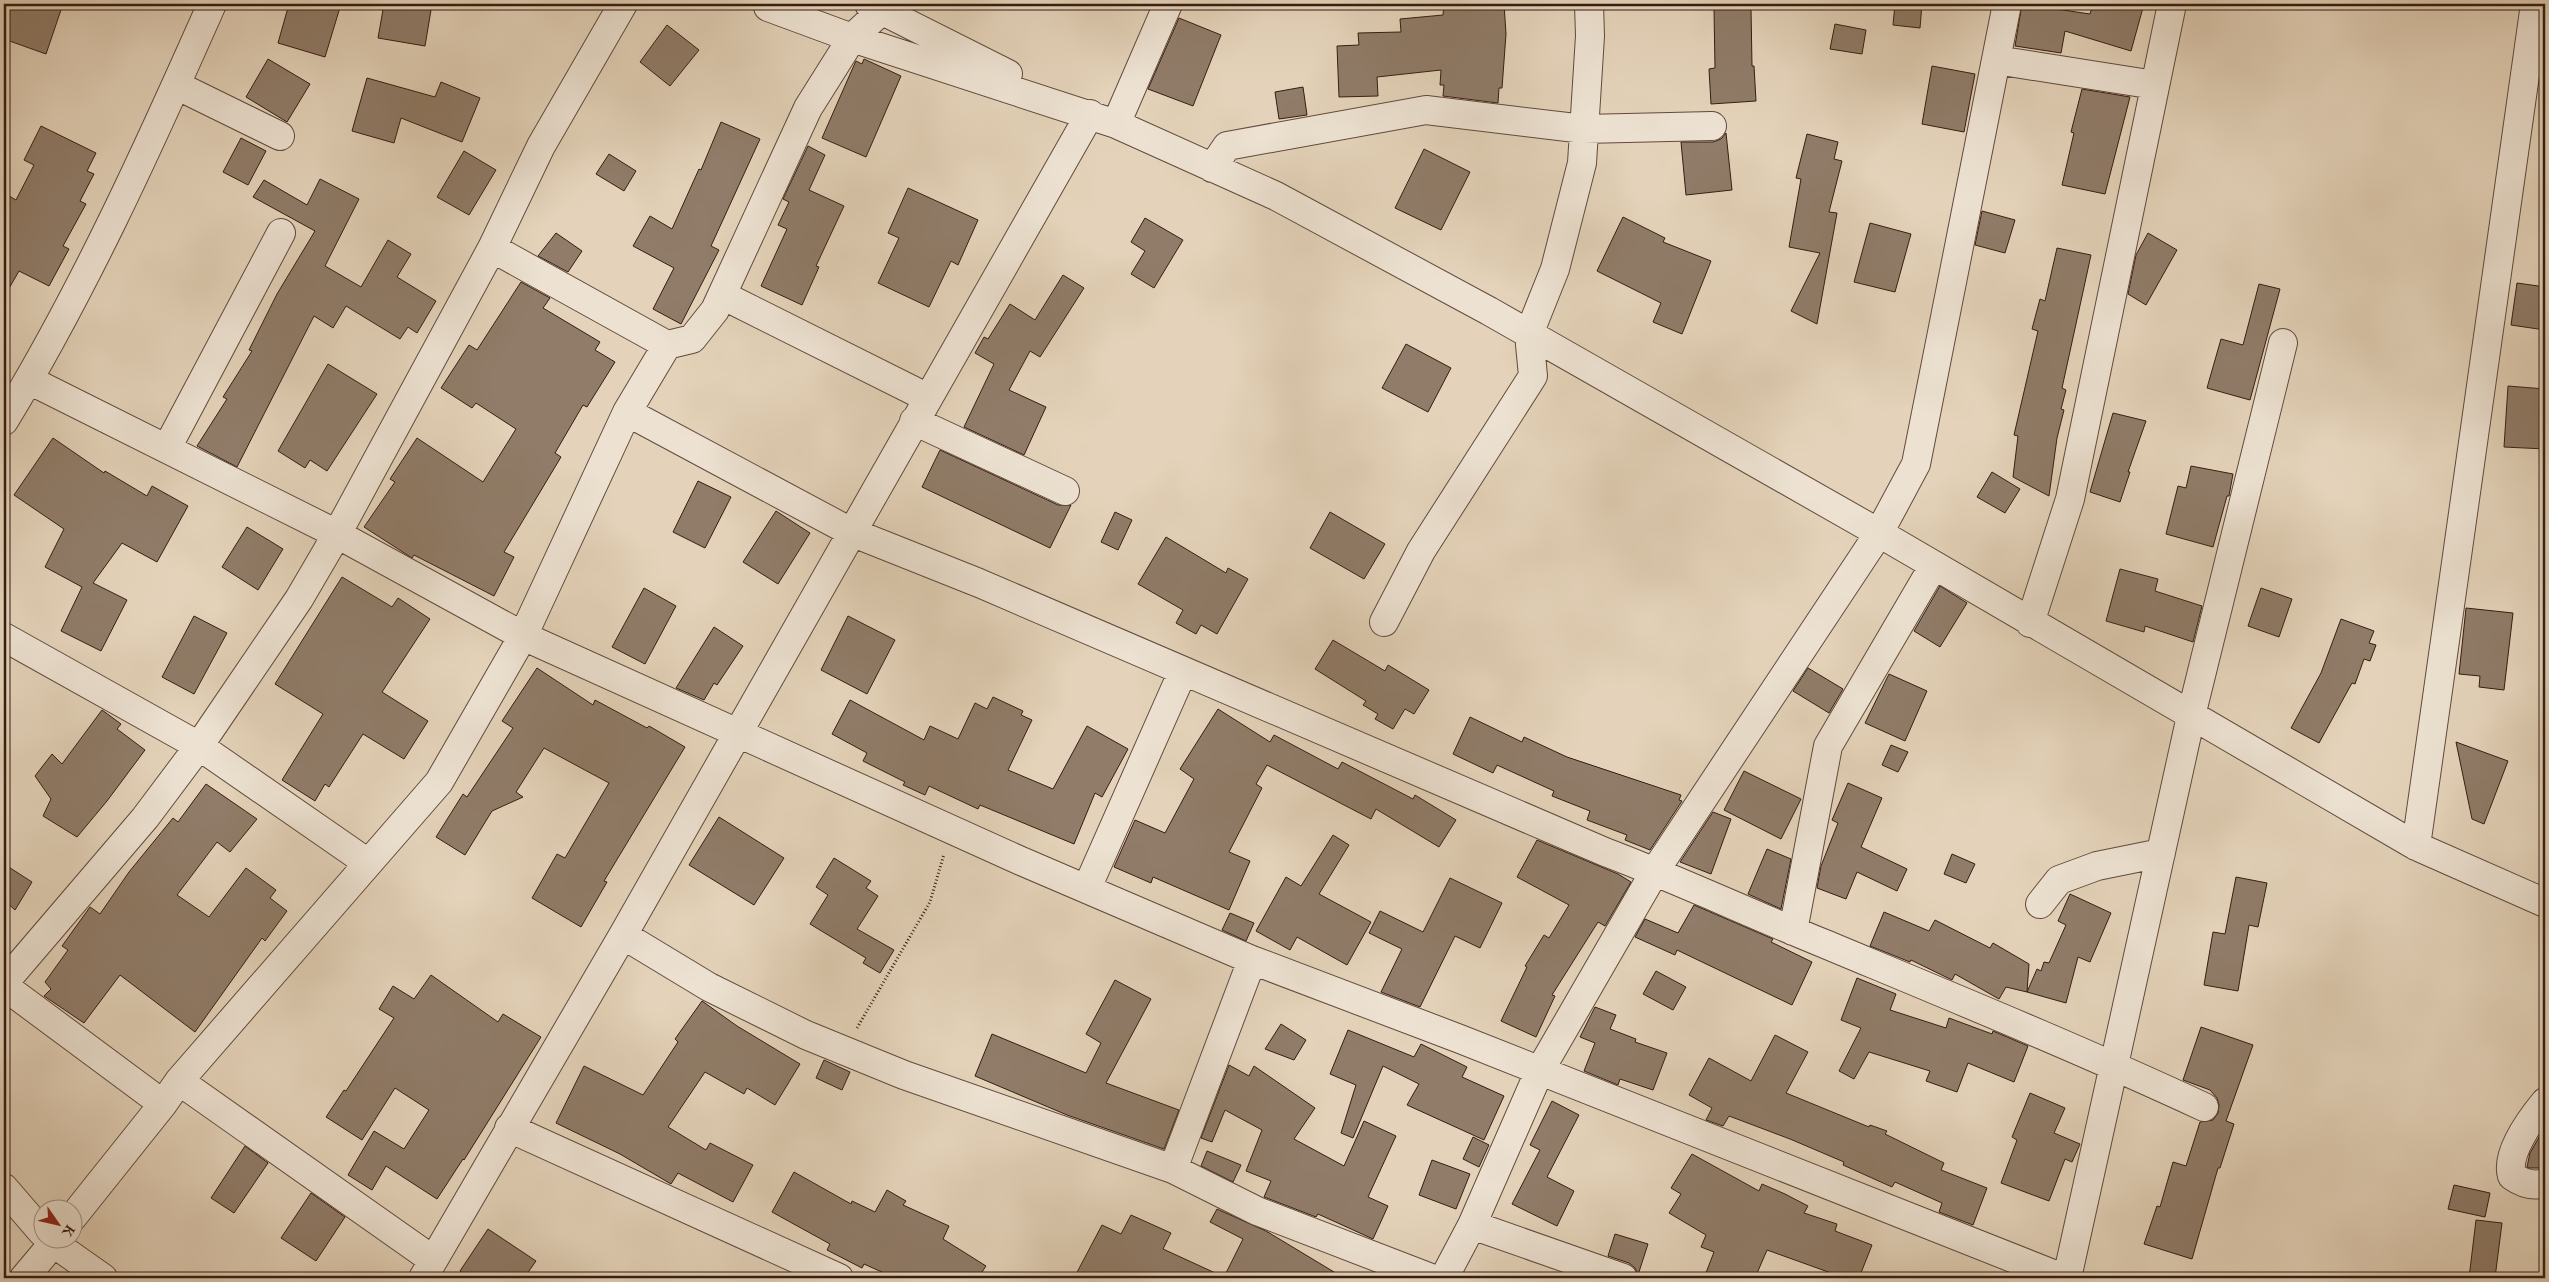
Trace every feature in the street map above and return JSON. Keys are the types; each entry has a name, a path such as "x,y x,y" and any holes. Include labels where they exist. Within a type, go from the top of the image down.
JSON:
{"street":[{"path":"4,421 55,335 176,84 212,4"},
{"path":"164,1104 4,985 145,818 199,746 299,599 337,534 492,248 541,146 623,4"},
{"path":"1116,124 1168,4"},
{"path":"1384,622 1421,551 1533,376 1529,334 1555,269 1582,163 1590,36 1589,4"},
{"path":"1444,1278 1472,1225 1539,1072 1655,871 1879,533 1916,464 2007,4"},
{"path":"2030,623 2070,499 2172,4"},
{"path":"2416,846 2535,4"},
{"path":"766,5 852,38 1090,114 1116,124 1284,201 1529,334 1879,533 2030,623 2416,846 2545,903"},
{"path":"492,248 667,345 692,339 715,310 808,108 852,38 875,7 1090,114"},
{"path":"1996,60 2155,85"},
{"path":"176,84 280,136"},
{"path":"1212,168 1227,146 1426,110 1584,129 1712,126"},
{"path":"179,1081 428,1269 623,935 1090,114"},
{"path":"167,448 281,233"},
{"path":"722,295 928,398"},
{"path":"2067,1278 2191,716 2283,343"},
{"path":"82,1206 164,1104 179,1081 439,782 523,636 627,412 667,345"},
{"path":"29,380 337,534 523,636 952,830 1252,960 2063,1278"},
{"path":"627,412 851,532 979,583 1605,852 1655,871 1793,931 2114,1065 2204,1107"},
{"path":"914,421 1065,491"},
{"path":"1793,931 1828,746 1934,565"},
{"path":"4,637 199,746 368,863"},
{"path":"1087,888 1183,671"},
{"path":"2040,904 2059,880 2097,866 2161,853"},
{"path":"623,935 709,987 806,1035 904,1075 1173,1169 1257,1211 1431,1278"},
{"path":"1173,1169 1252,960"},
{"path":"2545,1102 2520,1138 2510,1168 2512,1176 2522,1182 2538,1185 2545,1183"},
{"path":"509,1128 839,1278"},
{"path":"4,1188 32,1218"},
{"path":"1472,1225 1623,1278"},
{"path":"24,1278 42,1250"},
{"path":"66,1250 103,1278"}],"path":[{"path":"844,1050 930,902 952,830"}],"building":[{"path":"4,4 63,4 46,54 4,39"},
{"path":"289,4 341,4 325,57 278,43"},
{"path":"384,4 432,4 425,46 378,38"},
{"path":"1444,4 1504,4 1506,34 1502,88 1499,88 1498,103 1443,96 1444,85 1440,85 1441,70 1377,77 1378,96 1339,97 1337,46 1359,45 1358,33 1401,32 1400,19 1443,15"},
{"path":"1895,4 1922,4 1920,28 1893,25"},
{"path":"2022,4 2090,14 2093,4 2144,4 2131,51 2065,31 2061,53 2015,46"},
{"path":"1751,8 1752,66 1754,66 1756,101 1711,104 1709,69 1715,68 1714,9"},
{"path":"1179,18 1221,35 1193,106 1148,89"},
{"path":"1835,24 1866,30 1862,54 1830,49"},
{"path":"667,25 699,50 670,86 640,62"},
{"path":"268,59 310,84 287,122 246,97"},
{"path":"864,59 901,76 866,157 822,138 856,61 862,64"},
{"path":"1932,66 1975,74 1964,132 1922,124"},
{"path":"367,78 435,97 441,82 480,98 462,142 401,118 394,143 352,131"},
{"path":"1303,87 1307,115 1279,119 1275,92"},
{"path":"2082,89 2130,97 2105,194 2062,185 2074,133 2071,132"},
{"path":"721,122 760,139 711,246 719,250 681,324 653,309 674,268 633,246 650,216 672,229 699,169 701,170"},
{"path":"41,126 96,153 87,171 94,174 80,201 86,204 63,246 69,249 49,286 19,271 4,297 4,193 16,200 34,165 24,160"},
{"path":"1726,133 1732,190 1686,195 1681,142 1713,142 1721,139"},
{"path":"1807,134 1838,142 1834,159 1842,161 1829,212 1837,213 1817,324 1791,311 1820,253 1789,247 1801,179 1796,178"},
{"path":"241,138 266,151 248,185 223,172"},
{"path":"808,146 825,155 809,190 844,206 816,266 819,267 802,305 761,286 787,229 778,225 789,202 783,199"},
{"path":"1424,149 1470,172 1441,230 1395,208"},
{"path":"464,151 496,170 469,215 437,197"},
{"path":"609,154 636,171 624,191 596,174"},
{"path":"320,179 359,199 325,266 361,287 388,240 411,254 397,277 436,301 417,333 408,327 400,339 346,306 333,328 314,316 237,467 197,446 227,399 223,397 252,351 249,350 277,294 315,231 253,197 264,180 307,205"},
{"path":"908,188 978,220 958,265 951,261 929,307 878,283 899,238 888,233"},
{"path":"1982,211 2015,220 2005,253 1975,245"},
{"path":"1623,217 1665,238 1663,242 1711,261 1682,334 1653,322 1661,303 1597,271"},
{"path":"1145,218 1183,240 1154,288 1131,274 1145,251 1131,242"},
{"path":"1870,223 1911,234 1895,292 1854,282"},
{"path":"556,233 582,251 568,272 538,256"},
{"path":"2148,233 2177,250 2146,305 2128,294 2136,255"},
{"path":"2057,248 2091,255 2062,388 2066,390 2061,409 2064,410 2057,438 2049,496 2013,477 2018,436 2014,435 2038,331 2032,329 2040,299 2045,301"},
{"path":"1063,275 1084,288 1040,357 1030,351 1009,390 1046,407 1024,455 964,427 994,364 975,353 984,337 988,339 1010,304 1035,320"},
{"path":"521,282 550,298 543,308 600,342 595,350 615,362 587,407 583,405 555,453 561,457 504,552 514,557 494,596 414,555 412,558 364,527 395,482 390,479 417,438 483,482 516,429 476,403 472,408 441,388 469,345 477,350"},
{"path":"2517,283 2545,287 2545,330 2511,325"},
{"path":"2259,284 2280,289 2250,400 2207,388 2221,339 2243,345"},
{"path":"1406,344 1451,368 1428,412 1382,388"},
{"path":"328,364 377,394 327,471 310,460 305,468 278,451"},
{"path":"2508,386 2545,389 2545,449 2504,447"},
{"path":"2113,413 2146,421 2128,472 2130,472 2120,502 2090,492"},
{"path":"53,438 104,473 105,471 147,496 152,486 188,506 157,562 122,543 93,583 127,600 101,651 61,631 82,587 45,567 64,529 14,495"},
{"path":"940,450 1058,505 1071,505 1050,548 922,487"},
{"path":"2191,466 2233,474 2229,496 2227,496 2213,547 2166,534 2178,486 2186,488"},
{"path":"1992,472 2020,489 2005,513 1977,497"},
{"path":"698,481 731,497 705,548 673,532"},
{"path":"776,511 810,533 778,584 743,562"},
{"path":"1115,512 1132,520 1118,550 1101,542"},
{"path":"1330,512 1385,544 1364,579 1310,548"},
{"path":"247,527 283,549 258,590 222,567"},
{"path":"1166,537 1226,573 1228,568 1248,579 1217,634 1201,625 1196,634 1176,623 1183,610 1138,584"},
{"path":"2120,569 2158,579 2155,591 2202,606 2193,642 2145,626 2144,632 2106,621"},
{"path":"342,577 392,607 398,598 430,619 382,692 428,721 404,759 363,734 329,787 325,784 315,801 282,780 323,714 275,684"},
{"path":"1940,586 1967,603 1940,647 1914,631"},
{"path":"644,588 676,606 645,664 612,647"},
{"path":"2261,588 2292,599 2279,637 2248,626"},
{"path":"2466,608 2513,613 2504,690 2479,687 2480,676 2459,674"},
{"path":"194,616 227,633 194,694 162,677"},
{"path":"848,616 895,640 867,694 821,670"},
{"path":"2341,619 2374,631 2369,643 2376,645 2370,661 2364,659 2355,684 2352,683 2319,743 2291,728 2321,673"},
{"path":"714,627 743,646 717,685 714,683 704,700 676,688"},
{"path":"1333,640 1385,671 1388,665 1429,690 1414,714 1405,709 1393,729 1375,719 1378,714 1363,705 1366,701 1315,669"},
{"path":"537,668 593,705 595,700 647,728 649,726 685,747 604,881 607,882 581,927 532,898 557,854 565,858 609,783 544,748 516,792 523,797 492,811 465,855 436,837 463,794 467,797 513,728 502,721"},
{"path":"1808,668 1843,689 1829,713 1793,691"},
{"path":"1889,674 1927,691 1905,741 1865,723"},
{"path":"993,697 1023,711 1021,715 1032,720 1008,770 1053,789 1087,726 1128,749 1102,797 1095,793 1074,844 980,805 978,809 929,786 925,795 903,785 905,782 863,761 867,753 832,734 850,700 924,740 930,726 958,739 975,703 987,709"},
{"path":"1218,709 1270,742 1274,735 1338,769 1342,762 1413,799 1415,795 1456,820 1439,847 1376,809 1371,819 1267,765 1256,784 1262,788 1229,852 1250,861 1229,910 1153,877 1151,883 1114,867 1135,820 1165,833 1194,779 1180,769"},
{"path":"102,710 121,724 117,729 145,750 77,837 43,816 51,799 35,776 52,754 62,764"},
{"path":"1470,717 1522,742 1524,737 1567,757 1681,795 1679,800 1682,801 1650,850 1625,840 1627,835 1587,820 1590,811 1552,796 1554,791 1497,765 1493,773 1453,754"},
{"path":"2456,742 2508,761 2484,824 2472,819"},
{"path":"1891,745 1908,752 1898,772 1882,765"},
{"path":"1744,771 1801,799 1781,839 1724,810"},
{"path":"1848,783 1882,798 1861,847 1907,869 1897,891 1857,872 1846,899 1817,888 1821,866 1838,823 1832,820"},
{"path":"206,784 257,819 230,852 217,842 177,895 209,917 246,868 276,890 270,898 287,911 265,941 262,938 195,1032 120,975 84,1023 44,996 51,989 45,982 68,950 62,946 90,907 100,914 129,872 173,818 178,822"},
{"path":"1713,812 1731,819 1711,874 1680,862"},
{"path":"719,817 784,858 754,905 689,865"},
{"path":"1333,835 1349,845 1319,894 1371,922 1347,965 1297,937 1290,950 1256,931 1286,877 1301,886"},
{"path":"1537,840 1618,874 1631,882 1605,926 1598,922 1552,995 1555,996 1536,1037 1501,1021 1527,967 1525,966 1544,935 1549,938 1569,905 1517,877"},
{"path":"1767,849 1791,859 1781,909 1748,894"},
{"path":"1952,854 1975,864 1966,883 1944,874"},
{"path":"834,858 871,881 866,888 878,896 857,929 894,950 880,973 863,963 866,958 810,924 828,895 816,887"},
{"path":"4,864 32,882 15,910 4,900"},
{"path":"2236,877 2267,883 2258,927 2249,925 2238,991 2204,985 2213,932 2225,934"},
{"path":"1450,878 1502,903 1480,948 1455,936 1420,1007 1381,992 1402,949 1369,933 1380,911 1423,932"},
{"path":"2070,894 2111,913 2090,962 2078,957 2066,1003 2027,992 2037,969 2041,971 2044,962 2049,963 2066,925 2058,921"},
{"path":"1694,905 1773,939 1771,942 1812,962 1792,1005 1677,950 1675,955 1635,937 1645,919 1678,933"},
{"path":"1884,912 1929,931 1935,920 1990,948 1993,943 2029,964 2027,992 2006,987 1999,999 1955,974 1952,980 1911,960 1910,962 1870,946"},
{"path":"1230,913 1254,923 1246,941 1222,930"},
{"path":"1656,971 1686,987 1673,1010 1643,994"},
{"path":"431,975 498,1022 503,1014 541,1037 464,1160 437,1199 386,1166 372,1190 348,1175 374,1131 404,1149 429,1110 395,1088 362,1140 326,1117 344,1090 346,1091 394,1018 379,1009 393,986 414,999"},
{"path":"1857,978 1896,994 1890,1010 1946,1028 1949,1018 1992,1034 1993,1031 2028,1046 2014,1082 1968,1063 1957,1092 1926,1081 1930,1071 1869,1052 1854,1079 1839,1071 1861,1028 1841,1020"},
{"path":"1115,980 1151,999 1106,1083 1179,1110 1164,1149 1067,1115 975,1076 992,1034 1086,1073 1101,1043 1086,1034"},
{"path":"702,1001 737,1026 800,1064 775,1105 747,1088 744,1094 705,1072 668,1127 706,1150 710,1143 753,1165 733,1202 678,1173 671,1184 620,1154 556,1123 584,1066 643,1095 678,1042 675,1039"},
{"path":"1595,1007 1616,1015 1610,1029 1636,1039 1635,1042 1667,1053 1653,1090 1620,1079 1618,1085 1584,1071 1595,1043 1580,1037"},
{"path":"1281,1024 1306,1040 1294,1060 1265,1049"},
{"path":"2201,1027 2253,1045 2226,1121 2234,1124 2220,1168 2218,1168 2192,1259 2144,1244 2157,1206 2160,1207 2173,1162 2186,1166 2200,1122 2213,1120 2218,1113 2219,1105 2217,1098 2210,1090 2183,1080"},
{"path":"1348,1030 1414,1057 1421,1044 1467,1067 1462,1077 1504,1096 1484,1140 1407,1105 1419,1084 1383,1066 1353,1138 1341,1133 1356,1085 1330,1074"},
{"path":"1775,1035 1808,1052 1786,1093 1869,1127 1870,1125 1887,1131 1885,1134 1944,1163 1941,1170 1987,1188 1973,1225 1939,1212 1942,1203 1895,1182 1892,1187 1843,1165 1844,1162 1790,1139 1729,1116 1723,1126 1706,1120 1712,1108 1689,1095 1709,1058 1751,1081"},
{"path":"824,1060 850,1072 842,1090 816,1078"},
{"path":"1229,1065 1249,1076 1254,1066 1315,1108 1294,1139 1344,1166 1364,1121 1396,1136 1368,1197 1388,1206 1373,1239 1318,1214 1316,1217 1264,1197 1271,1181 1246,1171 1262,1130 1225,1110 1212,1142 1201,1138"},
{"path":"2030,1093 2065,1108 2054,1133 2080,1144 2072,1162 2065,1159 2049,1201 2001,1183 2017,1140 2012,1137"},
{"path":"1552,1101 1579,1115 1547,1177 1574,1191 1557,1226 1512,1204 1540,1150 1530,1145"},
{"path":"2545,1127 2545,1168 2529,1168 2527,1167 2530,1153"},
{"path":"1473,1137 1489,1145 1479,1167 1463,1159"},
{"path":"245,1146 268,1163 234,1213 211,1198"},
{"path":"1207,1151 1241,1165 1233,1182 1201,1166"},
{"path":"1692,1154 1759,1191 1762,1184 1785,1194 1808,1206 1804,1213 1837,1224 1835,1231 1872,1245 1859,1278 1845,1278 1767,1250 1755,1278 1704,1278 1714,1252 1701,1247 1706,1235 1669,1213 1681,1194 1671,1188"},
{"path":"1432,1160 1470,1174 1456,1209 1419,1195"},
{"path":"794,1172 851,1204 852,1201 875,1212 887,1190 906,1201 903,1205 949,1226 943,1239 986,1266 978,1278 895,1278 864,1264 862,1268 827,1250 830,1244 772,1212"},
{"path":"2454,1185 2490,1193 2485,1217 2448,1209"},
{"path":"311,1193 345,1217 316,1261 281,1238"},
{"path":"1217,1209 1266,1231 1344,1278 1074,1278 1102,1225 1121,1234 1131,1215 1171,1233 1163,1249 1224,1277 1243,1239 1210,1222"},
{"path":"2476,1220 2502,1223 2495,1278 2469,1278"},
{"path":"488,1229 536,1261 524,1278 471,1278 460,1271"},
{"path":"1615,1234 1648,1244 1638,1275 1635,1268 1629,1263 1608,1256"}]}
